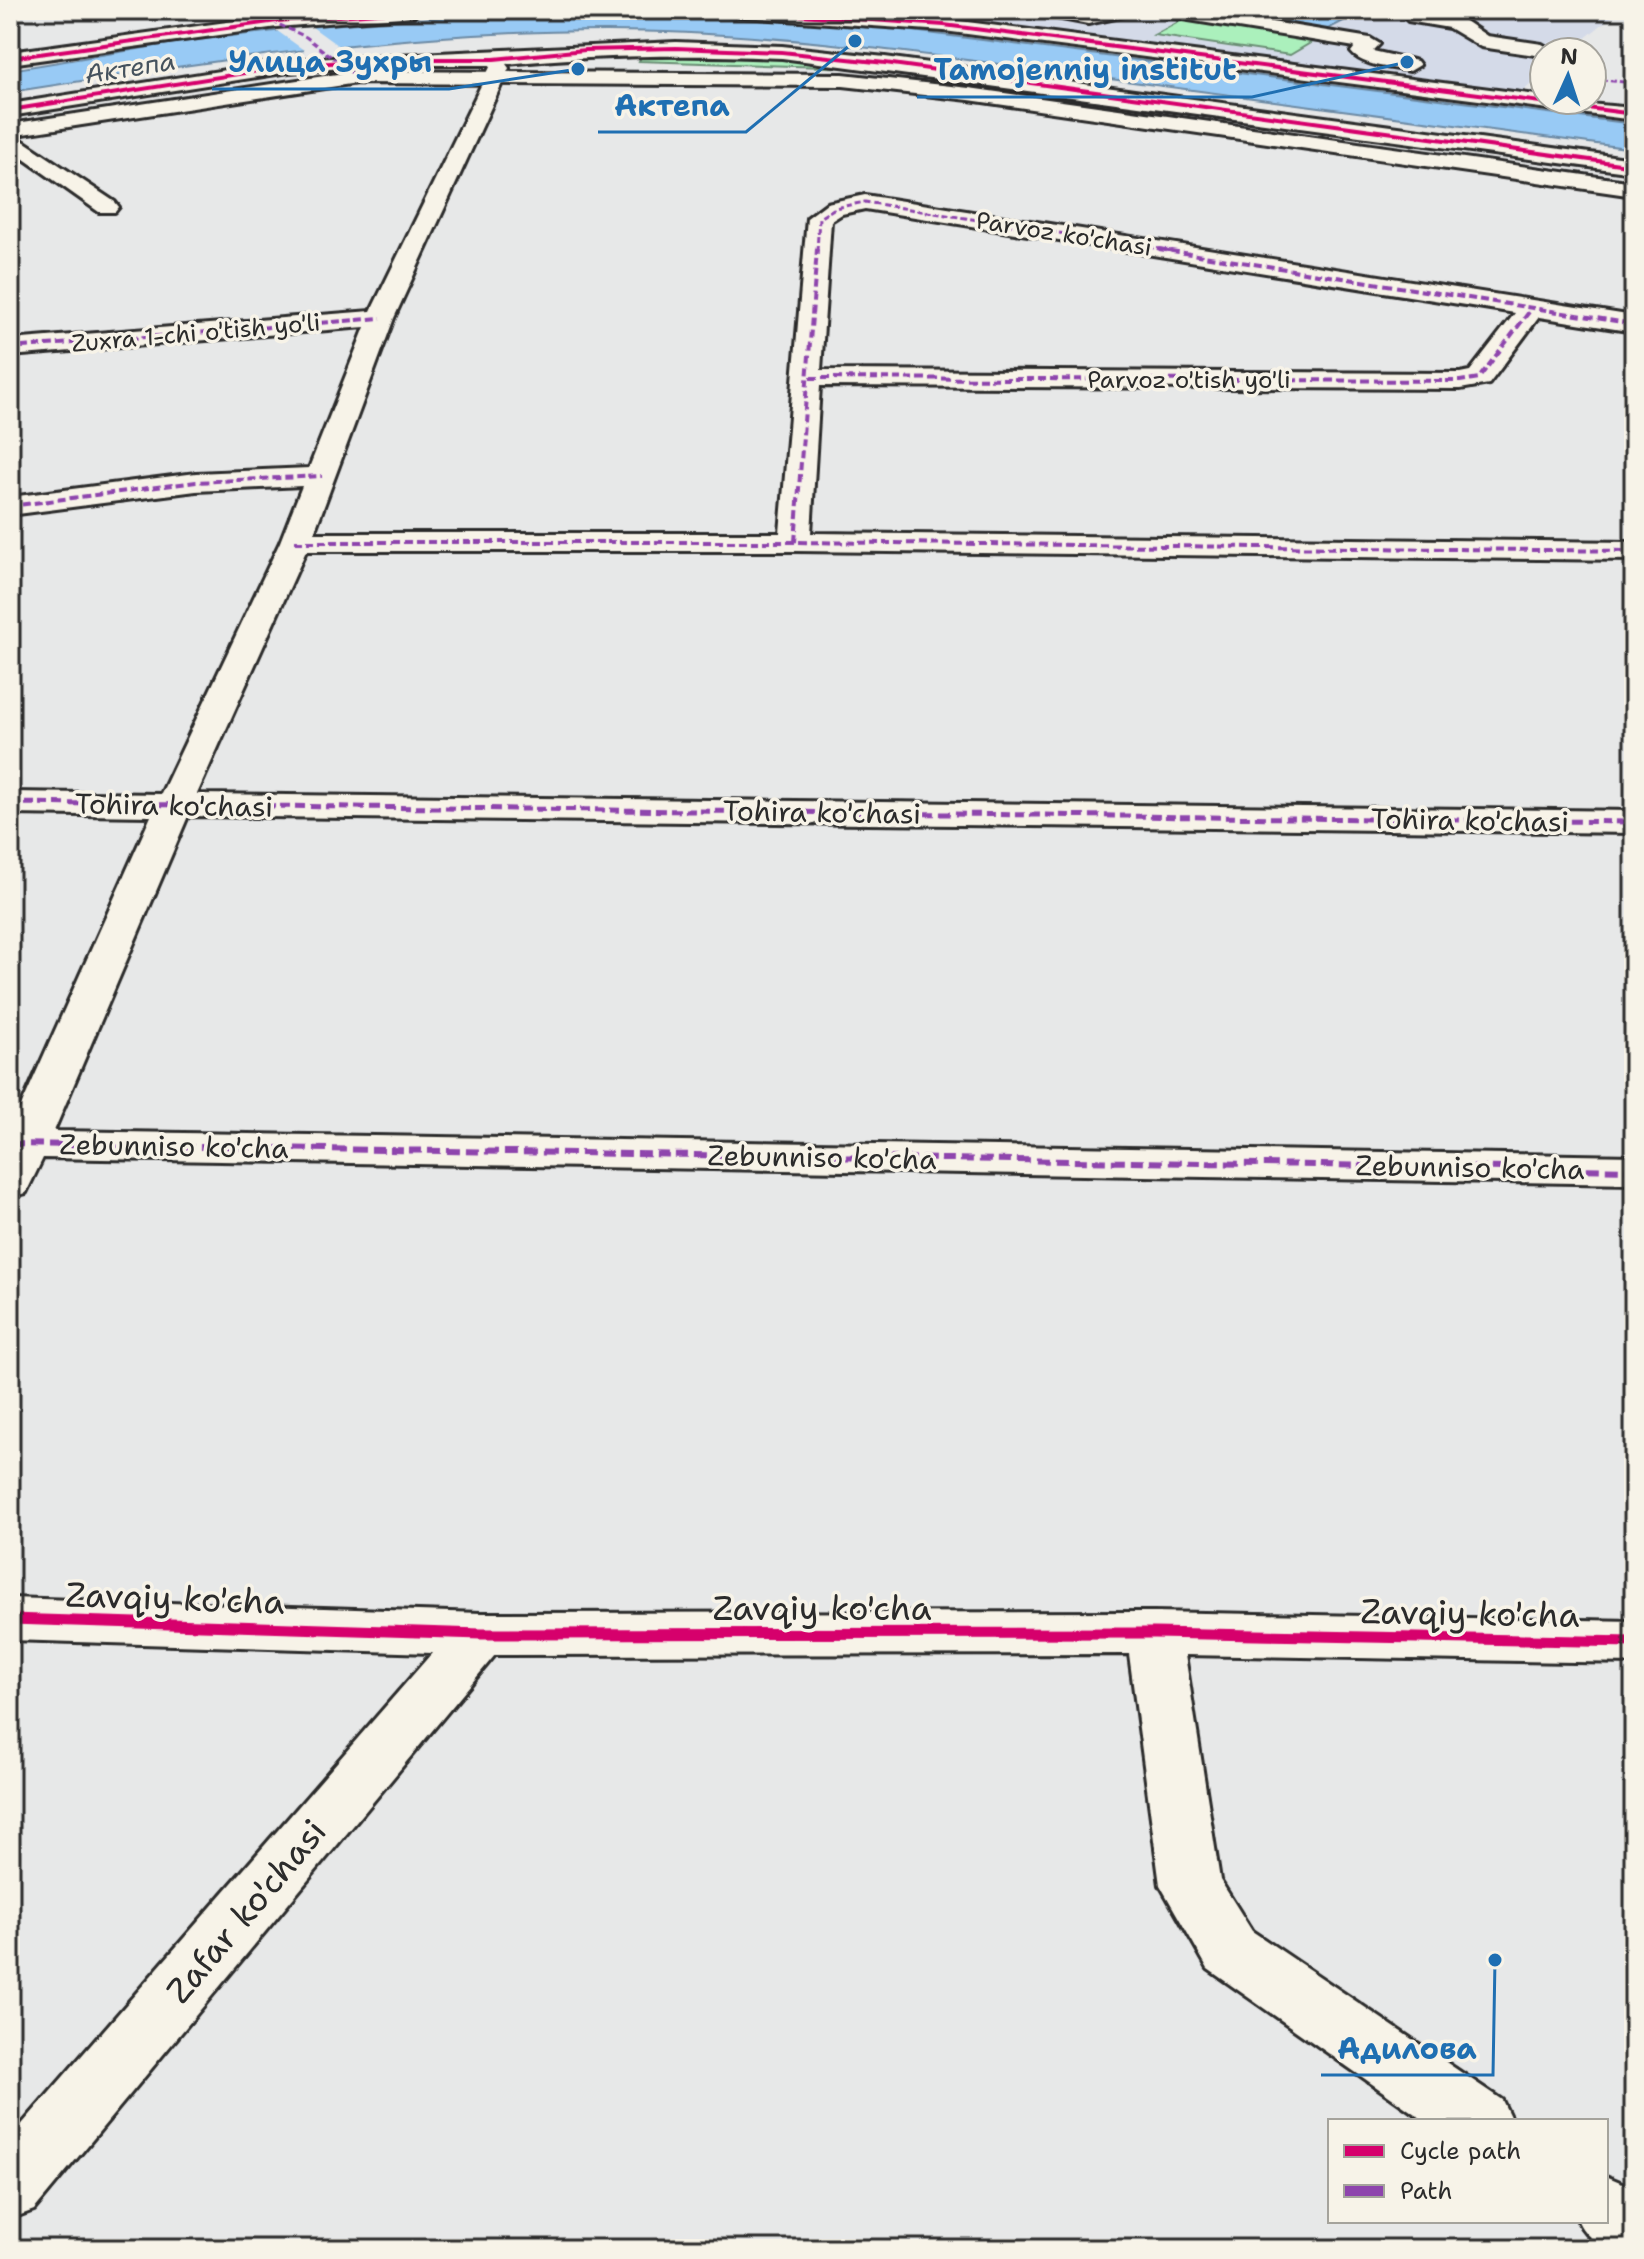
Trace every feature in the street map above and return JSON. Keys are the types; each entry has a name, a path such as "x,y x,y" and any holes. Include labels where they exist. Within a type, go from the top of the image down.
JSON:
{"street":[{"path":"247,10 278,21 346,67"},
{"path":"10,58 341,10"},
{"path":"278,21 414,10"},
{"path":"729,10 944,25 1634,114"},
{"path":"1046,10 1088,18 1127,10"},
{"path":"1164,10 1370,44"},
{"path":"1505,77 1382,61 1361,52 1421,14 1455,23 1481,41 1528,48"},
{"path":"10,121 346,67 598,50 782,52 885,63 1634,166"},
{"path":"10,110 289,66 816,79 895,84 1634,189"},
{"path":"10,130 346,67"},
{"path":"497,72 795,72 901,77 1634,179"},
{"path":"16,1157 295,542 381,318 497,72"},
{"path":"1608,81 1634,83"},
{"path":"10,139 107,207"},
{"name":"Parvoz ko'chasi","path":"795,542 810,378 819,218 848,203 865,202 1634,324"},
{"name":"Parvoz o'tish yo'li","path":"810,378 1470,380 1479,378 1532,308"},
{"name":"Zuxra 1-chi o'tish yo'li","path":"10,348 381,318"},
{"path":"10,506 196,482 322,476"},
{"path":"295,542 795,542 1634,551"},
{"name":"Tohira ko'chasi","path":"10,803 1634,822"},
{"name":"Zebunniso ko'cha","path":"16,1157 1634,1170"},
{"name":"Zavqiy ko'cha","path":"10,1619 481,1634 1154,1633 1634,1642"},
{"path":"1154,1633 1190,1885 1230,1950 1476,2119"},
{"name":"Zafar ko'chasi","path":"10,2188 481,1634"},
{"path":"1608,2209 1634,2227"}],"shaded area":[{"path":"778,10 1620,10 1588,36 1528,36 1528,87 1518,96 953,20"}],"green space":[{"path":"1184,19 1317,39 1290,55 1154,35"},
{"path":"643,53 757,54 858,68 639,61"}],"water":[{"path":"1309,10 1365,10 1326,30 1283,23"},
{"name":"Актепа","path":"592,13 735,16 858,24 1528,110 1528,116 1572,116 1634,124 1634,149 903,52 784,39 666,32 531,32 381,42 158,69 10,92 10,70 180,42 326,25 482,15"}],"pier":[{"path":"308,24 344,50 308,53 273,28"}],"marked path":[{"path":"247,10 306,37 357,77"},
{"path":"1608,81 1634,83"},
{"path":"795,542 819,218 835,208 865,202 1634,324"},
{"path":"810,378 1460,381 1479,378 1532,308"},
{"path":"10,348 381,318"},
{"path":"10,506 196,482 322,476"},
{"path":"295,542 795,542 1634,551"},
{"path":"10,803 1634,822"},
{"path":"10,1144 1634,1170"}],"cycle path":[{"path":"10,58 277,21 414,10"},
{"path":"729,10 944,25 1634,114"},
{"path":"10,110 289,66 385,59 494,59 585,50 676,48 782,52 885,63 1634,166"},
{"path":"10,1619 481,1634 1154,1633 1634,1642"}],"place":[{"name":"Актепа","path":"855,41"},
{"name":"Tamojenniy institut","path":"1407,62"},
{"name":"Улица Зухры","path":"578,69"},
{"name":"Адилова","path":"1495,1960"}]}
